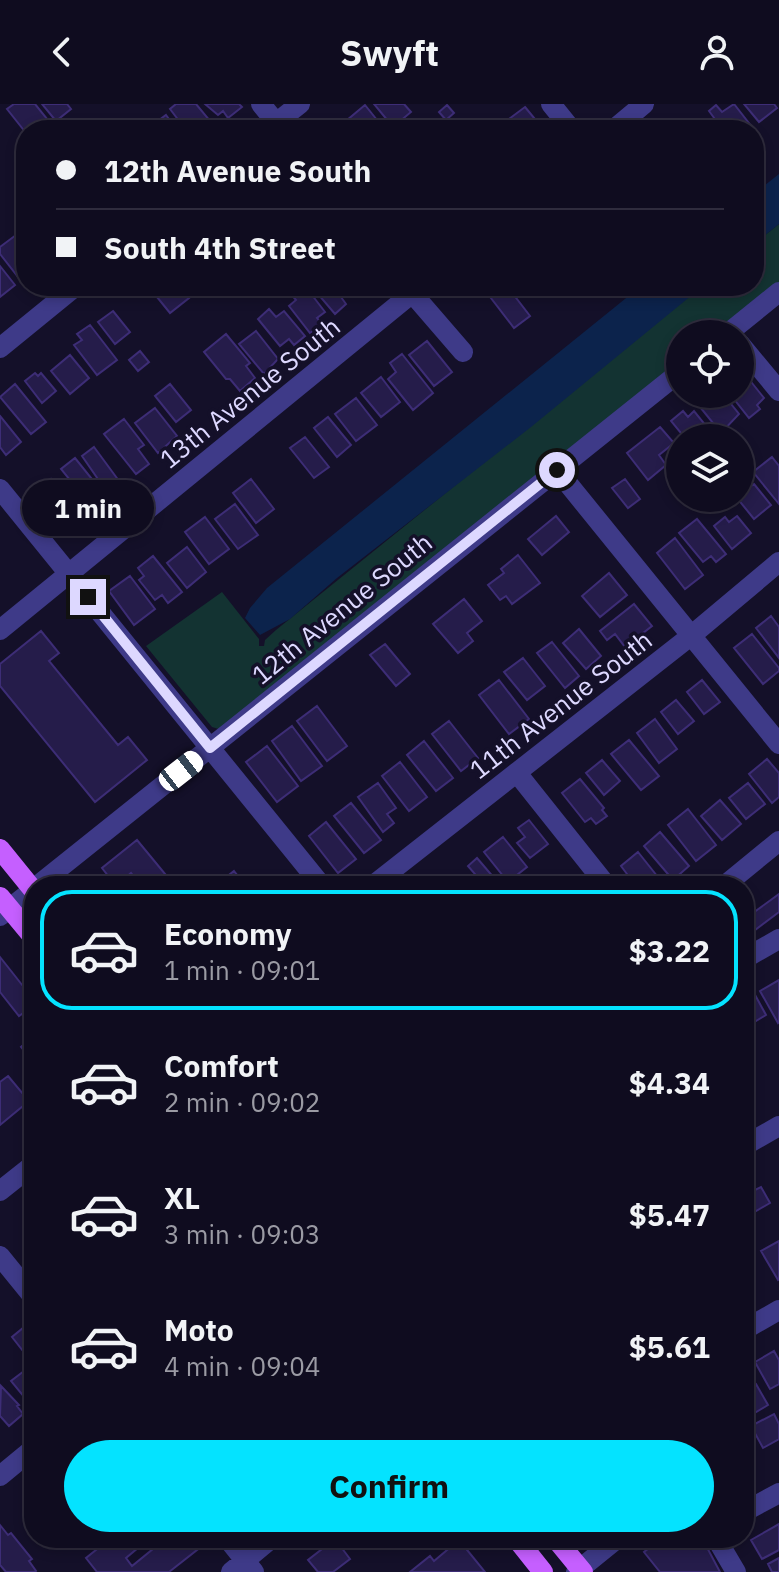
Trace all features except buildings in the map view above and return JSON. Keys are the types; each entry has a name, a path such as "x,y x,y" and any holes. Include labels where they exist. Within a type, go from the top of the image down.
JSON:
{"main road":[{"path":"0,849 24,876"},
{"path":"3,907 24,928"},
{"path":"524,1548 543,1572"},
{"path":"563,1548 580,1571"}],"street":[{"path":"283,120 300,104"},
{"path":"551,104 564,120"},
{"path":"625,120 644,104"},
{"path":"749,320 779,292"},
{"path":"0,348 64,296"},
{"name":"13th Avenue South","path":"0,630 403,296"},
{"path":"419,296 463,352"},
{"path":"754,362 779,391"},
{"name":"12th Avenue South","path":"51,876 666,383"},
{"path":"557,470 779,744"},
{"path":"0,489 314,876"},
{"name":"11th Avenue South","path":"385,876 692,635 779,562"},
{"path":"517,773 599,876"},
{"path":"736,876 779,841"},
{"name":"12th Avenue South","path":"3,907 24,895"},
{"path":"754,953 779,939"},
{"path":"754,1140 779,1126"},
{"path":"0,1191 24,1172"},
{"path":"0,1256 24,1286"},
{"path":"754,1324 779,1310"},
{"path":"0,1476 24,1456"},
{"path":"754,1507 779,1493"},
{"path":"232,1548 243,1568 262,1548"},
{"path":"580,1571 606,1548"},
{"path":"722,1548 736,1572"}],"green space":[{"path":"779,224 779,287 738,320 666,320 666,378 225,731 212,727 146,646 222,592 259,639 259,646 264,646 265,640 276,630 690,296 764,296 764,236"}],"water":[{"path":"779,174 779,224 764,236 764,186"},
{"path":"629,296 691,296 531,427 337,578 290,619 260,635 245,618 267,588"}],"route":[{"path":"88,597 210,748 557,470"}]}
